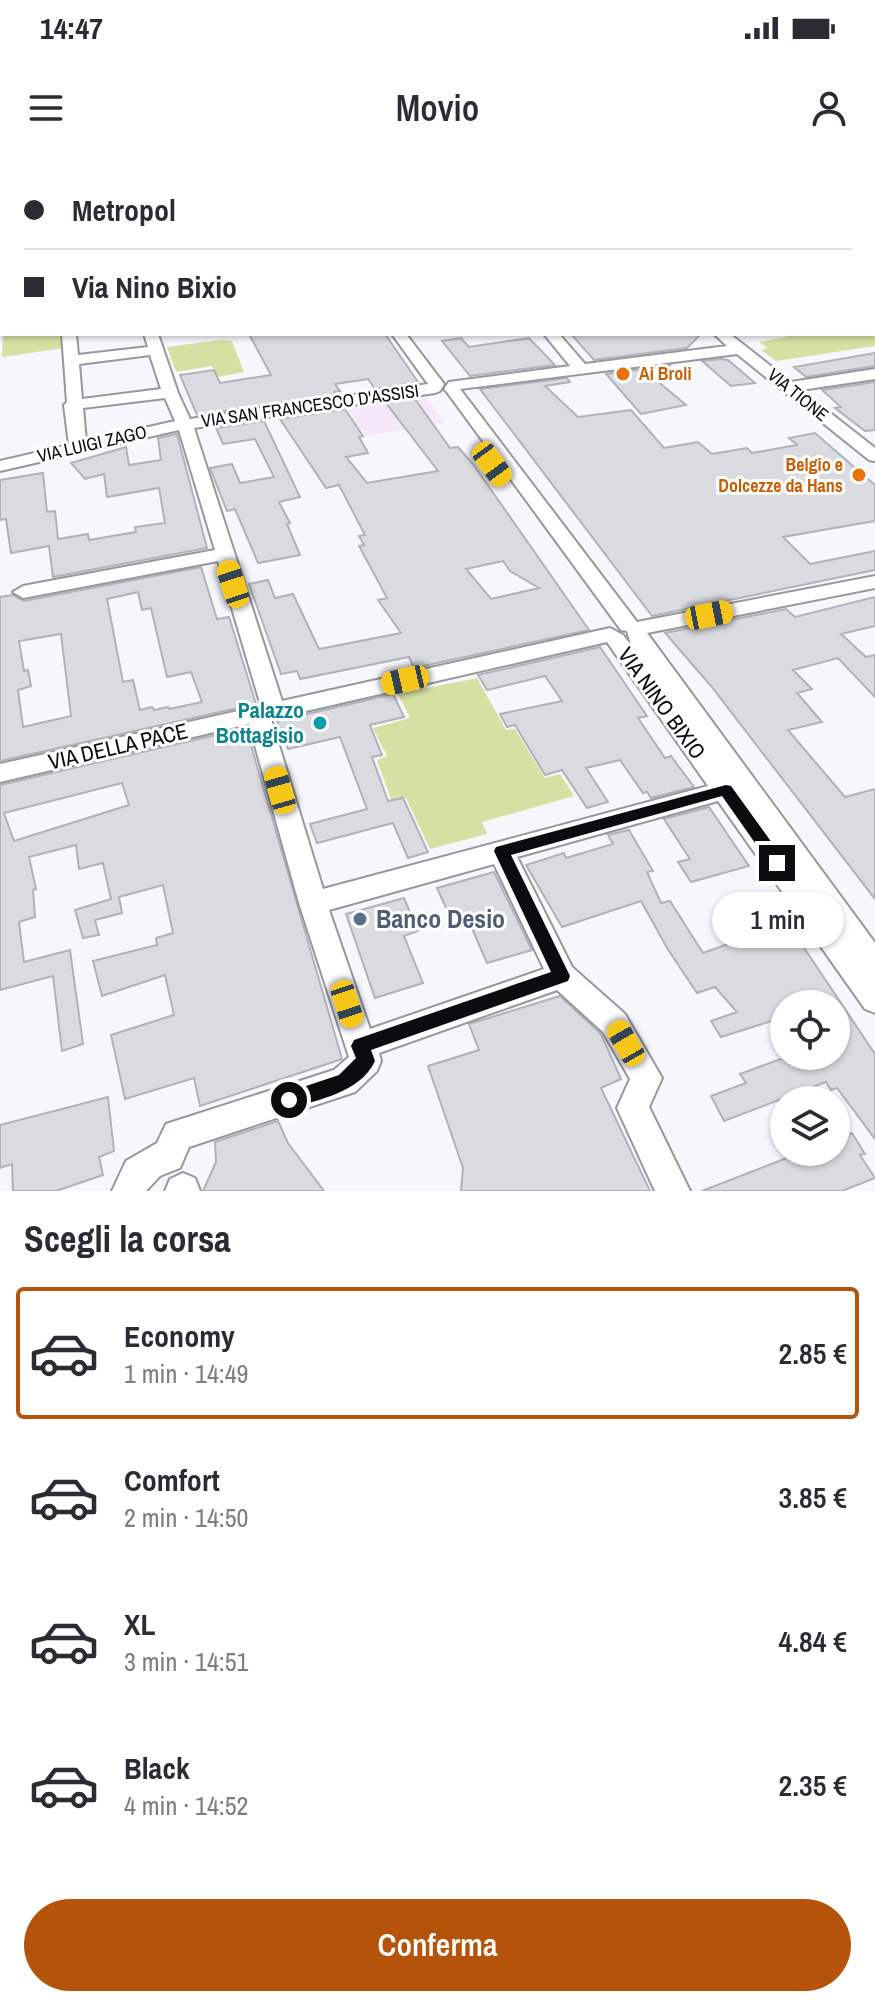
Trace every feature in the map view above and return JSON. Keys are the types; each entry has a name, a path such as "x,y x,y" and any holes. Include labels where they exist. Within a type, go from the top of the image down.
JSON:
{"street":[{"path":"69,336 85,445"},
{"path":"129,1191 135,1175 148,1164 168,1156 178,1135 344,1082 366,1061 313,903 224,554 185,424 170,393 152,336"},
{"name":"VIA NINO BIXIO","path":"401,336 444,386"},
{"name":"VIA NINO BIXIO","path":"414,336 444,386 603,617 642,645 875,965"},
{"path":"553,336 581,369"},
{"name":"VIA TIONE","path":"723,336 872,451"},
{"name":"VIA SAN FRANCESCO D'ASSISI","path":"185,424 444,386 739,349"},
{"path":"72,360 157,350"},
{"path":"787,387 875,374"},
{"path":"80,404 170,393"},
{"name":"VIA LUIGI ZAGO","path":"0,466 185,424"},
{"path":"23,592 224,554"},
{"name":"VIA DELLA PACE","path":"0,773 623,632 875,582"},
{"name":"VIA NINO BIXIO","path":"623,632 726,790 875,1000"},
{"path":"313,903 726,790"},
{"path":"501,851 562,976 614,1023 646,1078 633,1108 673,1191"},
{"path":"360,1046 562,976"}],"shaded area":[{"path":"423,393 445,423 365,436 345,404"}],"green space":[{"path":"3,336 62,336 64,348 2,357"},
{"path":"790,336 875,336 875,346 776,361 761,350 768,348 759,342"},
{"path":"232,341 244,372 218,377 212,366 176,372 167,347"},
{"path":"477,678 506,730 515,729 545,778 560,774 574,796 482,822 487,834 430,849 406,798 391,799 377,760 387,756 373,728 410,718 398,694"}],"building":[{"path":"250,336 386,336 418,382 375,389 368,379 335,384 340,391 334,392 335,395 197,415 180,375 214,370 220,383 271,375"},
{"path":"573,336 699,336 687,348 594,360"},
{"path":"461,338 469,347 529,338 555,365 470,376 442,341"},
{"path":"875,353 875,366 806,377 794,367"},
{"path":"728,360 755,383 731,386 702,361"},
{"path":"670,365 656,380 686,405 641,414 606,374"},
{"path":"567,378 570,382 545,386 578,417 631,410 664,448 698,442 712,454 747,448 752,453 797,445 789,438 815,433 875,485 875,521 783,537 810,564 875,551 875,570 652,616 480,389"},
{"path":"875,382 875,430 865,431 835,408 841,407 822,390"},
{"path":"415,399 450,448 458,447 589,630 414,668 409,657 300,679 297,671 281,674 249,584 268,580 275,598 293,594 319,649 401,633 378,600 387,598 359,546 364,545 359,536 365,535 339,485 326,488 280,419 345,409 363,436 359,437 368,453 346,457 367,483 438,471 386,403","holes":["503,561 510,571 539,588 491,599 466,569"]},
{"path":"264,421 300,497 279,502 290,523 287,524 300,555 258,563 235,509 227,511 210,468 232,464 240,483 274,477 255,439 223,444 216,428"},
{"path":"177,434 207,548 53,577 49,546 11,553 6,519 0,520 0,480 43,473 47,512 55,511 58,539 88,534 89,540 136,532 135,527 165,523 159,488 107,497 104,474 85,479 71,463 126,447 129,465 161,460 158,438"},
{"path":"201,567 217,619 229,617 256,704 0,761 0,597 13,595 24,601","holes":["138,592 142,610 151,608 167,677 191,672 202,702 169,709 154,710 152,707 140,710 133,680 123,682 107,599","61,634 71,716 23,727 18,690 31,686 28,670 24,671 19,641"]},
{"path":"875,597 875,626 841,634 866,657 875,655 875,697 838,658 793,670 812,689 797,693 822,722 788,730 845,797 875,789 875,899 711,686 665,633 786,609 795,617"},
{"path":"600,647 647,716 638,718 665,758 671,756 694,787 651,798 647,792 643,793 620,760 586,768 608,802 587,808 562,770 545,775 515,725 507,727 500,714 562,701 545,676 487,690 478,675"},
{"path":"393,694 404,717 370,725 382,755 372,757 388,801 403,798 428,852 408,858 393,823 317,843 310,824 367,809 340,737 288,749 277,721"},
{"path":"246,728 342,1059 200,1106 194,1078 125,1099 111,1035 174,1015 165,975 102,996 93,961 157,945 156,938 173,933 163,885 119,897 122,913 95,920 99,935 83,938 75,910 111,899 103,863 79,869 76,845 29,857 36,889 33,890 35,917 19,922 24,962 70,950 83,1044 62,1051 53,976 0,990 0,785","holes":["122,783 129,805 14,841 4,813"]},
{"path":"709,807 749,866 691,882 678,862 690,859 664,819"},
{"path":"629,830 653,871 647,872 661,903 670,901 703,953 753,935 739,913 774,903 832,990 770,990 770,1021 721,1037 711,1021 737,1012 715,987 697,993 641,901 562,927 526,865 564,853 566,858 613,844 608,835"},
{"path":"494,872 532,950 487,963 467,917 452,921 437,888"},
{"path":"404,898 418,931 404,936 423,983 375,998 346,914"},
{"path":"560,996 601,1034 621,1079 601,1088 650,1191 461,1191 463,1168 428,1066 479,1050 469,1024"},
{"path":"850,1017 875,1054 875,1139 850,1105 850,1086 828,1086 826,1082 816,1086 770,1086 770,1103 724,1121 711,1096 746,1083 740,1074 770,1063 770,1070 850,1070"},
{"path":"108,1097 114,1151 99,1157 103,1175 56,1191 13,1191 12,1164 0,1168 0,1125"},
{"path":"278,1121 288,1143 324,1191 203,1191 216,1162 215,1142"},
{"path":"850,1134 865,1154 860,1155 875,1178 842,1191 702,1191 770,1164 850,1166"}],"place":[{"name":"Ai Broli","path":"623,374"},
{"name":"Belgio e Dolcezze da Hans","path":"859,475"},
{"name":"Palazzo Bottagisio","path":"320,723"},
{"name":"Banco Desio","path":"360,919"}],"route":[{"path":"289,1100 344,1082 366,1061 360,1046 562,976 501,851 726,790 777,863"}]}
